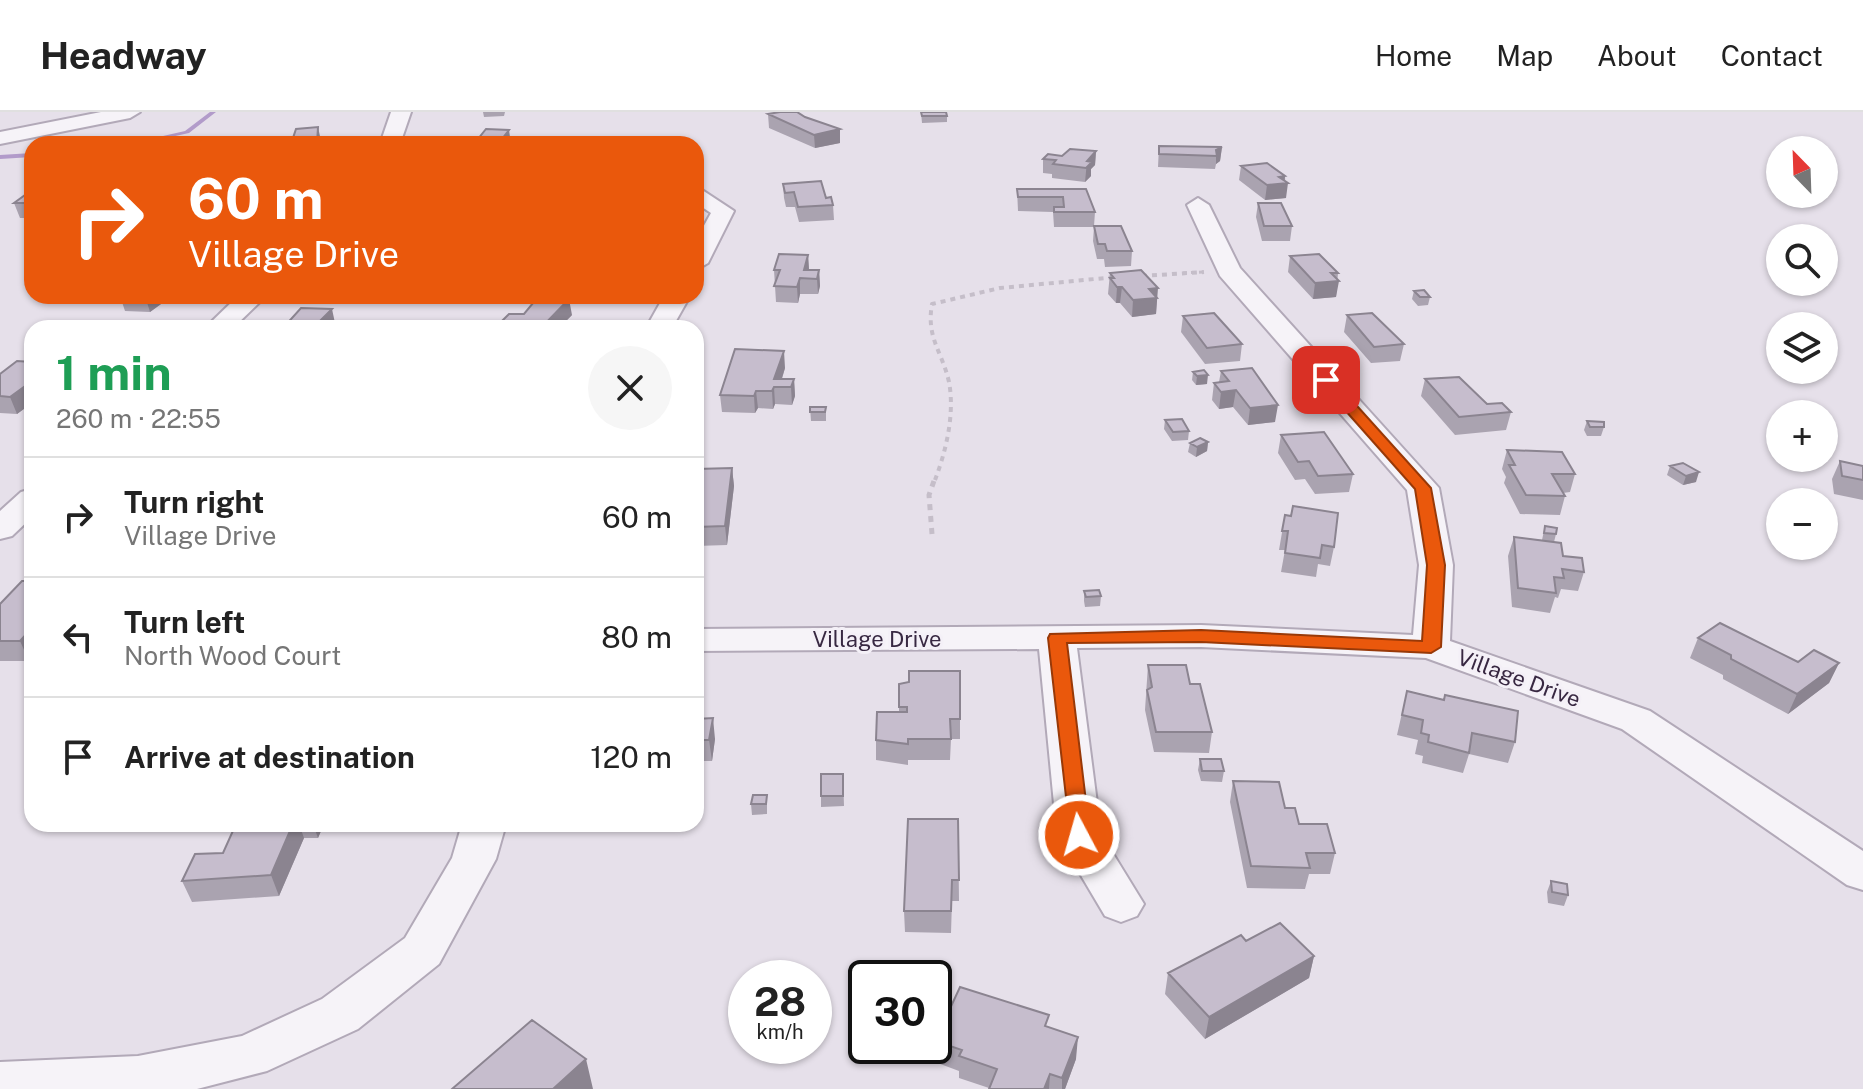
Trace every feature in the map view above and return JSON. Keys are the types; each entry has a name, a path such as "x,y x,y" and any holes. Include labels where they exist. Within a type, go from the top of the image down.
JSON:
{"street":[{"path":"0,138 130,112"},
{"path":"393,136 401,112"},
{"path":"704,198 723,211 704,248"},
{"path":"1198,205 1229,271 1423,488 1436,565 1431,647"},
{"path":"227,320 244,304"},
{"path":"0,529 24,506"},
{"name":"Village Drive","path":"704,640 1201,636 1431,647 1636,720 1863,873"},
{"path":"1057,638 1079,835 1121,904"},
{"path":"0,1085 138,1079 235,1059 340,1014 422,951 474,859 482,832"}],"path":[{"path":"1141,276 1229,271"},
{"path":"932,534 929,495 947,447 949,383 928,326 932,304 965,293 1025,282 1126,277"}],"building":[{"path":"797,112 840,129 814,135 768,114"},
{"path":"921,112 946,112 947,116 922,116"},
{"path":"318,127 317,136 294,136 296,129"},
{"path":"486,129 509,130 504,136 480,136"},
{"path":"1159,146 1222,147 1216,150 1217,156 1159,154"},
{"path":"1070,149 1096,151 1087,161 1092,162 1086,168 1053,164 1056,160 1043,159 1048,154 1062,156"},
{"path":"1267,163 1285,176 1279,177 1288,183 1267,185 1241,166"},
{"path":"821,181 826,198 831,197 833,205 798,207 794,192 785,193 783,184"},
{"path":"1017,189 1086,189 1095,212 1054,212 1054,207 1064,207 1063,197 1018,197"},
{"path":"1258,203 1281,203 1292,226 1264,226"},
{"path":"1094,226 1121,226 1132,251 1107,251 1105,244 1098,244"},
{"path":"779,254 808,255 804,270 819,270 817,279 800,278 797,287 774,286 780,270 774,270"},
{"path":"1319,254 1338,273 1331,273 1339,281 1315,283 1290,256"},
{"path":"1141,270 1158,288 1149,289 1157,298 1133,300 1110,278 1114,278 1110,273"},
{"path":"1424,290 1430,297 1420,297 1414,291"},
{"path":"532,304 564,304 549,320 503,320 509,314 524,314"},
{"path":"301,308 332,309 321,320 290,320"},
{"path":"1214,313 1242,344 1207,348 1183,316"},
{"path":"1372,313 1404,344 1374,347 1347,315"},
{"path":"735,349 784,351 774,379 794,379 791,387 756,391 754,396 720,395"},
{"path":"17,361 24,361 24,387 10,397 0,396 0,374"},
{"path":"1252,368 1278,405 1250,408 1236,390 1221,392 1214,383 1229,381 1221,371"},
{"path":"1204,370 1208,375 1197,376 1193,372"},
{"path":"1459,377 1487,404 1502,403 1511,412 1459,417 1425,379"},
{"path":"810,407 826,407 825,412 810,412"},
{"path":"1182,419 1189,431 1173,432 1165,420"},
{"path":"1587,421 1604,422 1604,427 1590,427"},
{"path":"1324,432 1353,474 1318,476 1309,461 1298,462 1281,435"},
{"path":"1200,438 1208,442 1197,447 1190,443"},
{"path":"1507,450 1562,452 1575,474 1552,474 1565,496 1526,495 1509,465 1515,465"},
{"path":"1840,461 1863,466 1863,480 1842,476"},
{"path":"1683,463 1699,472 1686,476 1670,466"},
{"path":"732,468 725,526 704,527 704,469"},
{"path":"1293,506 1338,513 1334,547 1322,545 1320,558 1285,553 1288,531 1282,531 1285,515 1291,516"},
{"path":"1545,526 1557,528 1556,534 1544,533"},
{"path":"1514,537 1561,543 1563,556 1582,558 1584,572 1562,569 1564,578 1554,577 1556,593 1518,588"},
{"path":"24,581 24,637 20,641 0,641 0,604"},
{"path":"1099,590 1101,596 1086,597 1084,591"},
{"path":"1720,623 1798,662 1814,650 1839,663 1797,694 1698,638"},
{"path":"1148,665 1186,665 1190,684 1200,684 1212,732 1156,732 1147,690 1152,687"},
{"path":"909,671 960,671 960,719 950,719 951,739 908,739 908,744 876,740 877,712 907,712 907,707 899,707 899,684 909,682"},
{"path":"1407,691 1444,700 1445,695 1518,711 1515,742 1472,733 1469,753 1428,742 1429,735 1421,733 1423,720 1402,715"},
{"path":"713,718 709,740 704,740 704,719"},
{"path":"1200,759 1221,759 1224,771 1202,771"},
{"path":"821,774 843,774 843,796 821,796"},
{"path":"1233,781 1279,782 1285,808 1295,808 1299,824 1327,824 1335,853 1306,853 1310,868 1251,866"},
{"path":"753,795 767,795 766,804 751,804"},
{"path":"908,819 958,819 959,880 952,880 951,911 904,911"},
{"path":"232,832 290,832 271,875 182,881 195,854 223,853"},
{"path":"1551,881 1567,884 1568,895 1552,892"},
{"path":"1280,923 1314,956 1209,1017 1168,973 1241,935 1246,941"},
{"path":"960,987 1049,1015 1045,1026 1078,1037 1062,1078 1050,1074 1044,1089 989,1089 997,1069 959,1056 962,1050 952,1047 952,1004"},
{"path":"532,1020 586,1059 553,1089 452,1089"}],"waterway":[{"path":"168,136 187,132 213,112"},
{"path":"0,157 24,156"}],"route":[{"path":"1079,835 1057,638 1201,636 1431,647 1436,565 1423,488 1326,380"}]}
